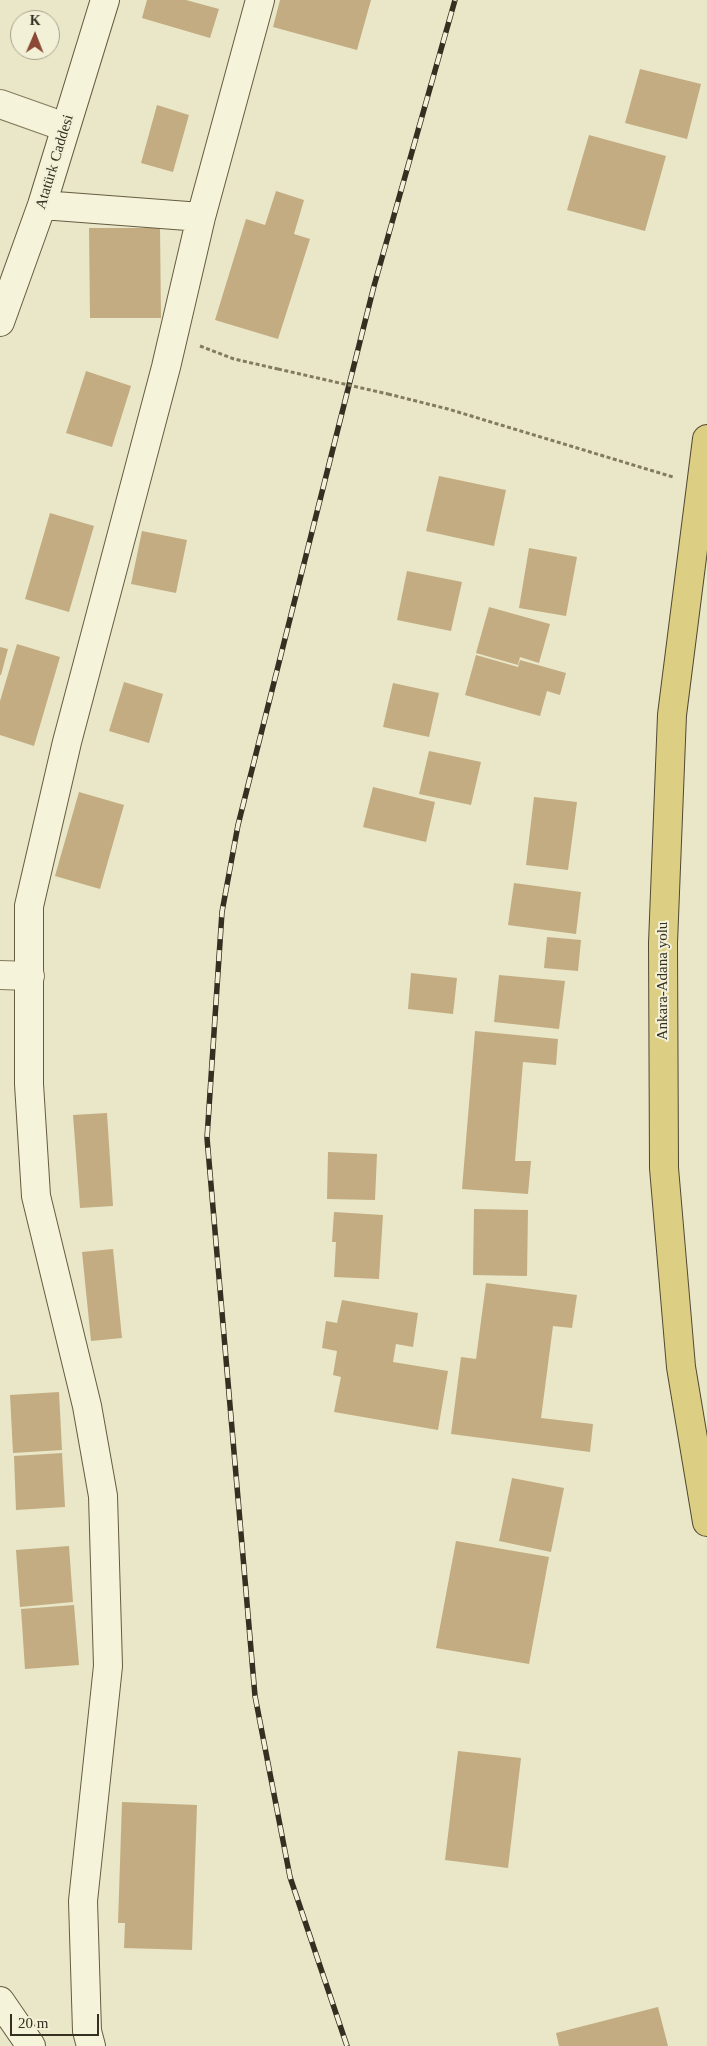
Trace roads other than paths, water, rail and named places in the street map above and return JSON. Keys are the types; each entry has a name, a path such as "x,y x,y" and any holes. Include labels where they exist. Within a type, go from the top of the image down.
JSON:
{"highway":[{"name":"Ankara-Adana yolu","path":"707,439 672,715 663,943 664,1148 681,1368 707,1522"}],"main road":[{"name":"Atatürk Caddesi","path":"0,322 42,205 105,0"},
{"path":"91,2046 88,2031 83,1901 108,1666 103,1496 87,1406 36,1196 28,1084 29,906 67,742 174,335 201,218 260,0"},
{"path":"0,104 65,127"},
{"path":"42,205 201,218"},
{"path":"0,975 30,976"},
{"path":"0,2001 31,2046"}],"railway":[{"path":"347,2046 290,1877 255,1696 207,1138 222,912 238,825 374,286 455,0"}]}
